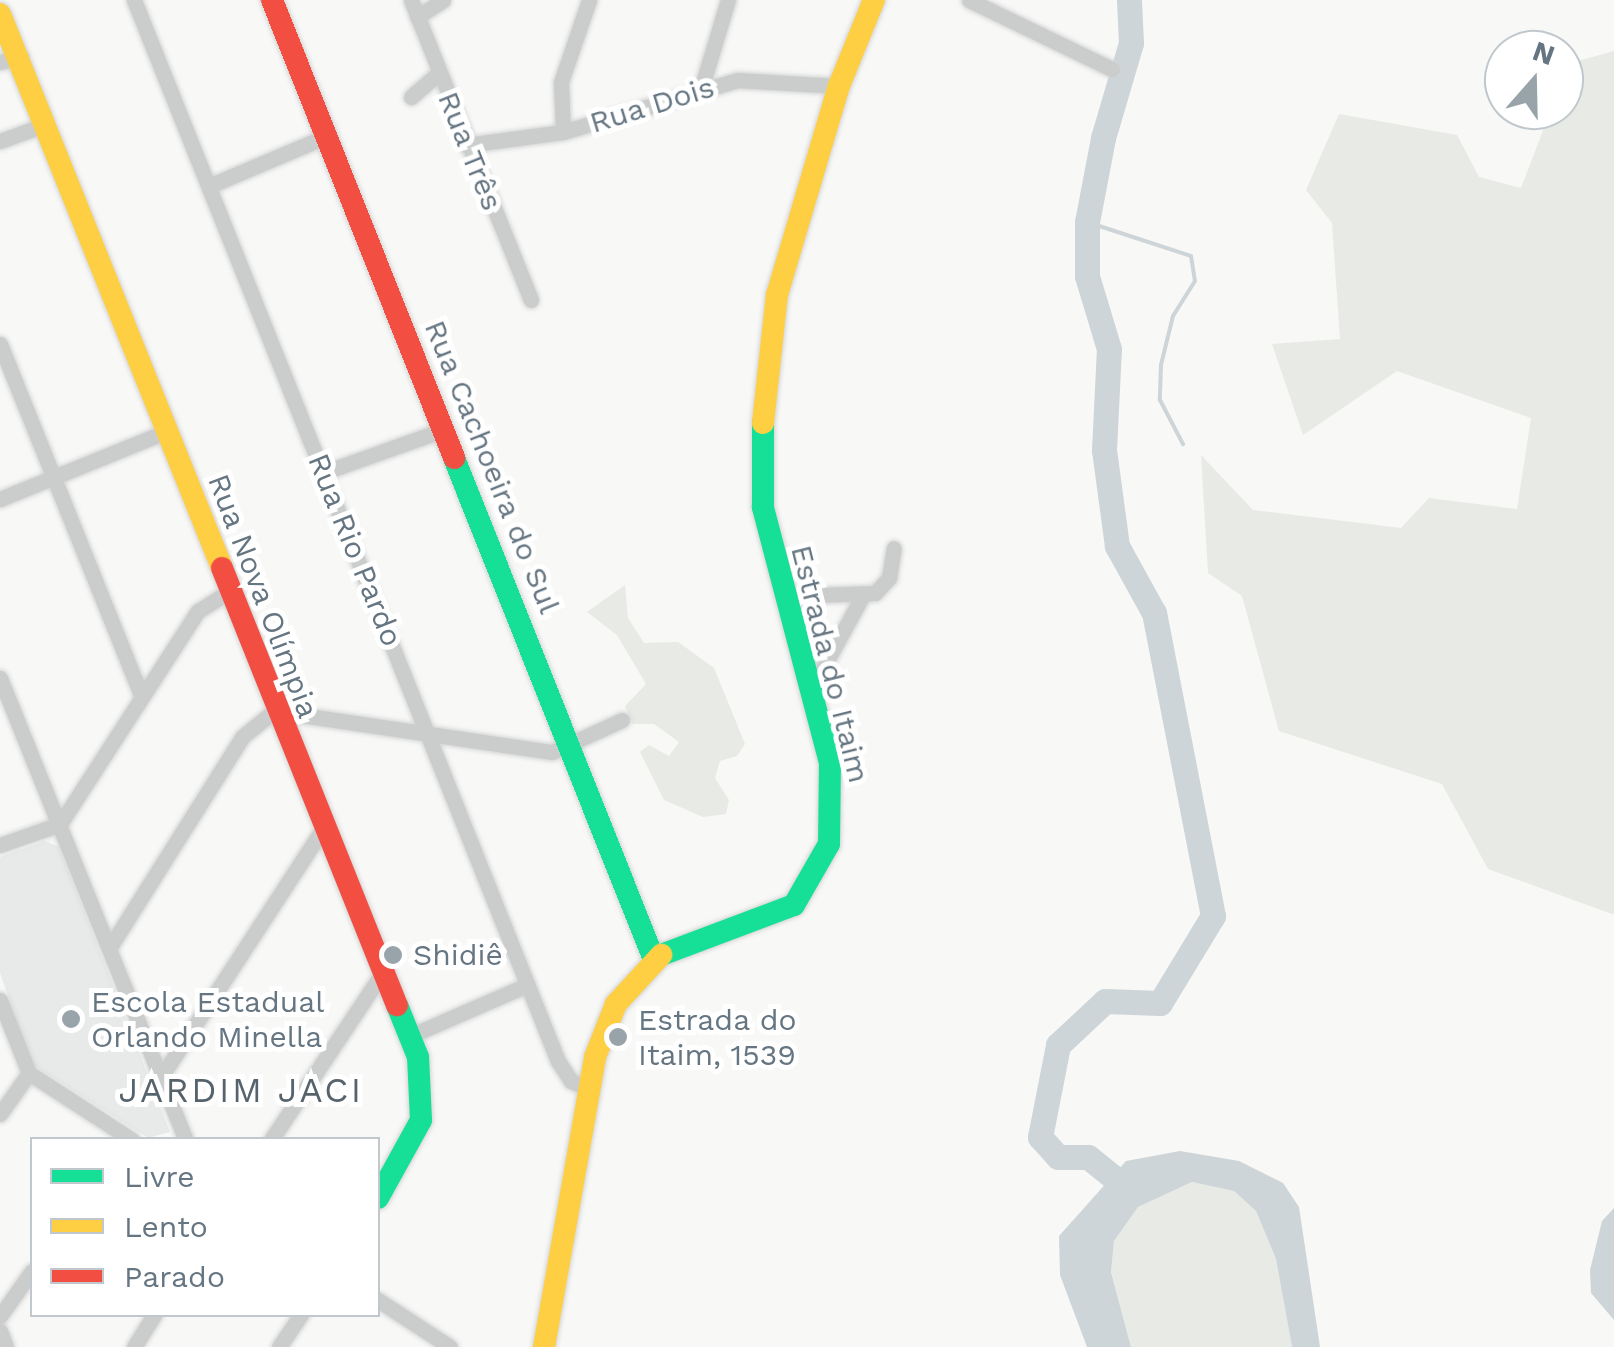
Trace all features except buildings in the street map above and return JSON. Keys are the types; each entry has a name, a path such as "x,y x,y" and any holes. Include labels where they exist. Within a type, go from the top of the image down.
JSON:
{"street":[{"name":"Rua Rio Pardo","path":"134,0 430,733 527,984 564,1072 589,1089"},
{"name":"Rua Cachoeira do Sul","path":"272,0 653,957"},
{"name":"Rua Três","path":"411,0 530,300"},
{"path":"417,17 443,0"},
{"path":"563,132 561,82 590,0"},
{"path":"702,86 728,0"},
{"name":"Estrada do Itaim","path":"544,1347 589,1089 610,1014 653,957 680,942 777,917 815,878 834,812 830,763 763,507 767,346 838,86 874,0"},
{"path":"969,0 1112,69"},
{"name":"Rua Nova Olímpia","path":"0,14 10,60 46,124 274,711 410,1036 424,1103 414,1136 380,1195"},
{"path":"411,97 439,73"},
{"name":"Rua Dois","path":"466,145 563,132 702,86 764,78 838,86"},
{"path":"0,141 46,124"},
{"path":"208,186 328,136"},
{"path":"0,344 142,698"},
{"path":"325,472 446,429"},
{"path":"0,499 164,432"},
{"path":"786,596 862,597 884,586 894,548"},
{"path":"0,845 60,824 198,611 228,592"},
{"path":"811,690 862,597"},
{"path":"0,678 163,1074 185,1137"},
{"path":"110,947 242,738 274,711 552,752 570,748 622,720"},
{"path":"163,1074 324,826"},
{"path":"273,1137 383,972"},
{"path":"410,1036 527,984"},
{"path":"0,1000 29,1073 127,1137"},
{"path":"0,1114 29,1073"},
{"path":"0,1316 30,1273"},
{"path":"380,1302 425,1340 450,1347"},
{"path":"134,1347 153,1317"},
{"path":"279,1347 300,1317"},
{"path":"0,1332 6,1347"}],"shaded area":[{"path":"1614,51 1614,914 1488,869 1442,784 1279,731 1242,596 1208,573 1201,455 1253,510 1401,528 1429,498 1517,509 1531,418 1397,371 1303,435 1272,344 1340,339 1332,223 1306,190 1339,114 1457,135 1479,177 1521,188 1543,130 1584,130 1584,59"},
{"path":"625,585 628,618 644,643 678,642 714,668 745,744 737,756 720,761 715,778 729,800 726,814 703,817 664,800 640,752 649,745 669,756 679,742 654,724 632,724 625,706 646,684 617,635 587,612"},
{"name":"Escola Estadual Orlando Minella","path":"45,841 59,847 170,1132 146,1137 32,1064 0,973 0,857"},
{"path":"1180,1151 1239,1161 1283,1183 1299,1207 1320,1347 1292,1347 1276,1259 1256,1211 1234,1191 1192,1182 1138,1207 1114,1241 1111,1272 1131,1347 1087,1347 1060,1275 1059,1236 1126,1161"},
{"path":"1192,1182 1234,1191 1256,1211 1276,1259 1292,1347 1131,1347 1111,1271 1114,1241 1138,1207"},
{"path":"1614,1208 1614,1320 1591,1293 1590,1270 1602,1221"}],"waterway":[{"path":"1123,1185 1088,1157 1058,1157 1040,1137 1058,1045 1105,1001 1160,1003 1213,916 1154,613 1117,546 1104,450 1109,349 1087,276 1087,222 1103,138 1131,43 1129,0"},
{"path":"1087,222 1191,256 1195,281 1173,316 1161,365 1160,400 1183,444"}],"traffic: fast":[{"path":"661,955 794,905 829,844 830,763 763,507 763,423"},
{"path":"454,458 653,957"},
{"path":"380,1194 421,1120 418,1057 397,1005"}],"traffic: slow":[{"path":"763,423 777,295 839,86 874,0"},
{"path":"0,14 222,568"},
{"path":"544,1347 595,1057 616,1004 661,955"}],"traffic: jam":[{"path":"272,0 454,458"},
{"path":"222,568 397,1005"}],"place":[{"name":"Shidiê","path":"393,955"},
{"name":"Escola Estadual Orlando Minella","path":"71,1019"},
{"name":"Estrada do Itaim, 1539","path":"618,1037"}],"district":[{"name":"JARDIM JACI","path":"241,1090"}]}
